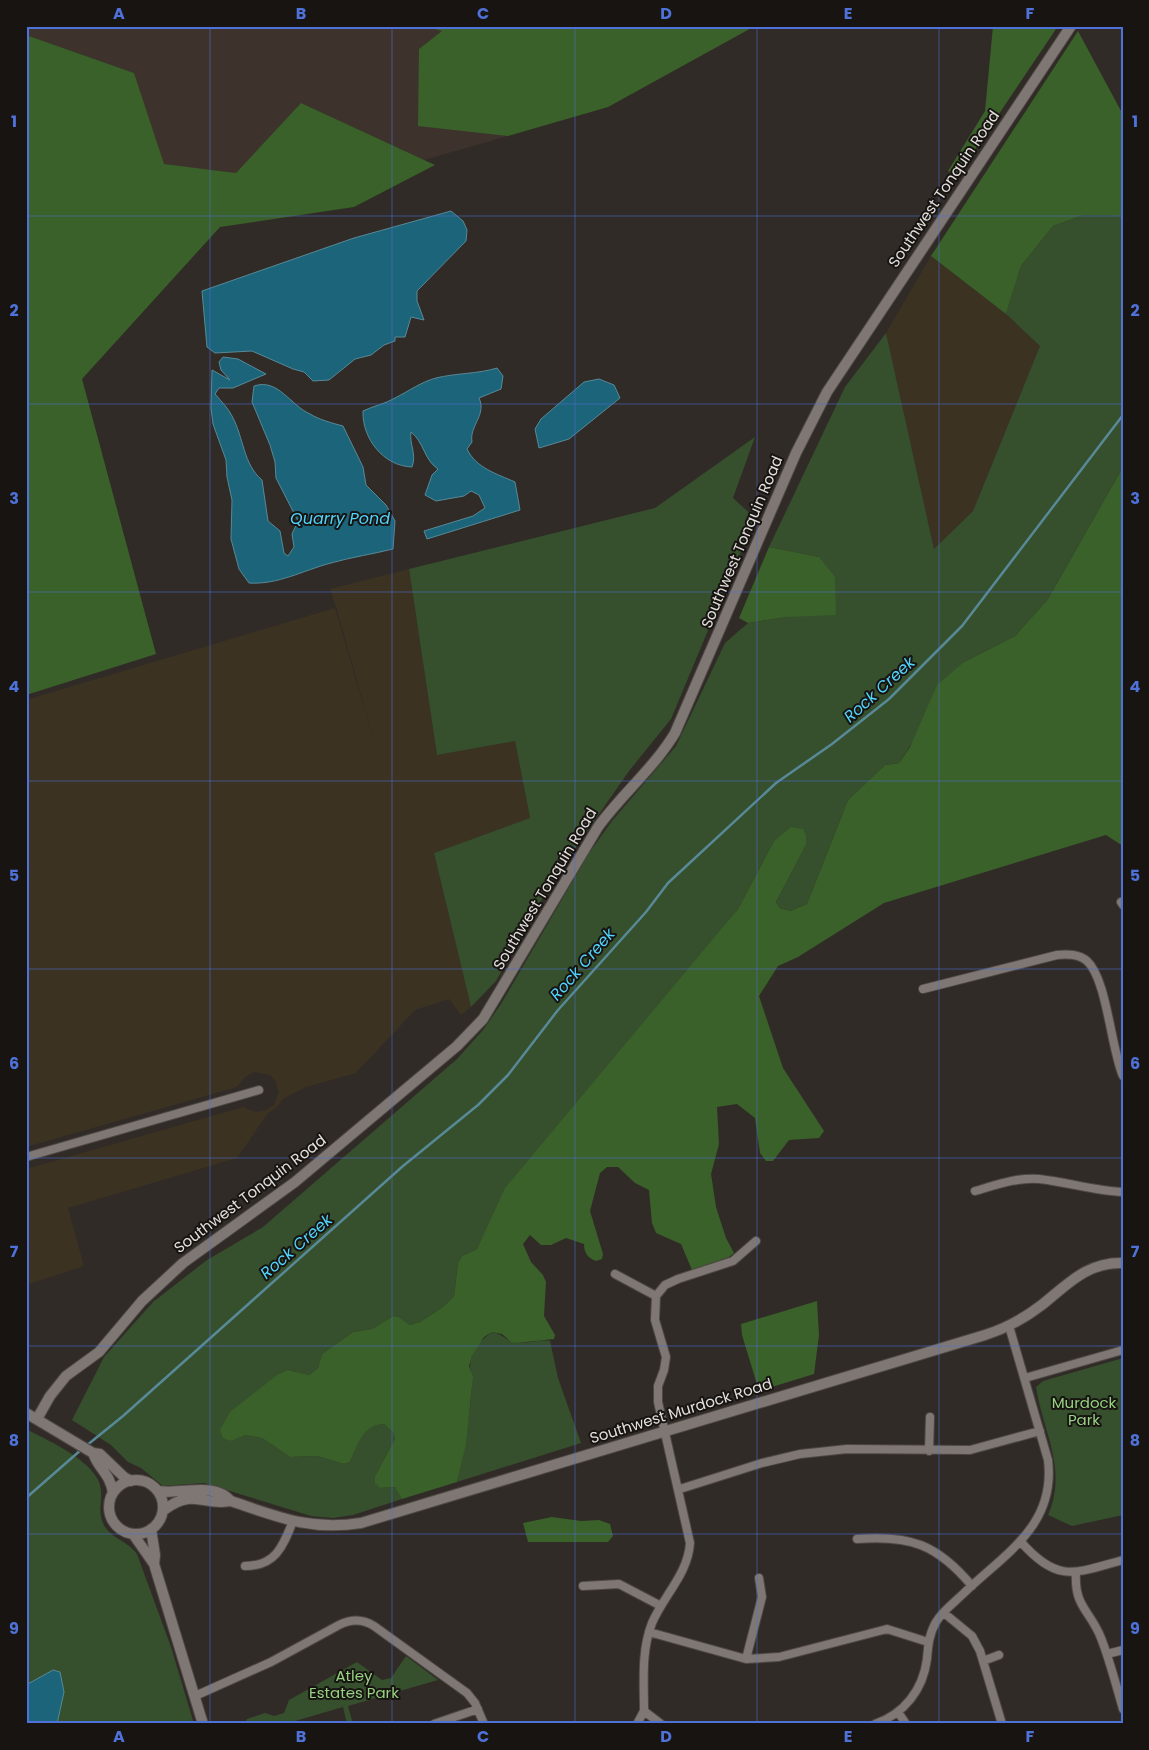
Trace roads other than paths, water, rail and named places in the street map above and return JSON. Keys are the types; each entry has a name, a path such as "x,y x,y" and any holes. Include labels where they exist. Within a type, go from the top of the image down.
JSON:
{"main road":[{"name":"Southwest Tonquin Road","path":"37,1419 50,1396 66,1376 99,1352 138,1306 169,1276 196,1253 295,1182 457,1046 482,1019 598,827 616,803 660,754 675,733 796,453 827,392 1071,26"},
{"name":"Southwest Murdock Road","path":"164,1510 183,1499 202,1498 222,1503 231,1501 293,1521 330,1527 369,1522 665,1431 955,1345 1009,1326 1044,1303 1079,1274 1100,1265 1123,1263"},
{"path":"26,1413 93,1453 100,1454 124,1478 131,1481"},
{"path":"93,1453 96,1461 110,1478 113,1493"},
{"path":"133,1534 151,1529 159,1521 164,1510 159,1491 142,1481 131,1481 121,1485 113,1493 108,1508 109,1516 115,1526 133,1534 154,1564 203,1724"},
{"name":"Southwest Murdock Road","path":"159,1491 203,1490 226,1494 231,1501"},
{"path":"151,1529 155,1555 154,1564"}],"street":[{"path":"923,989 1057,955 1074,955 1081,958 1088,962 1097,977 1123,1076"},
{"path":"26,1157 259,1090"},
{"path":"975,1191 1014,1181 1038,1179 1100,1191 1123,1192"},
{"path":"636,1724 644,1712 645,1648 649,1632 661,1606 683,1571 689,1556 689,1534 680,1489 658,1402 658,1386 666,1358 654,1320 656,1296 665,1285 678,1279 733,1261 756,1241"},
{"path":"615,1274 656,1296"},
{"path":"875,1724 898,1712 912,1698 924,1673 928,1642 933,1628 944,1613 1021,1542 1039,1517 1047,1492 1049,1468 1009,1326"},
{"path":"1024,1378 1123,1350"},
{"path":"929,1451 930,1417"},
{"path":"680,1489 762,1463 800,1454 847,1449 970,1450 1040,1431"},
{"path":"245,1566 256,1566 273,1558 283,1548 293,1521"},
{"path":"856,1539 889,1537 919,1543 943,1556 972,1586"},
{"path":"1021,1542 1043,1564 1055,1570 1076,1573 1123,1560"},
{"path":"1076,1573 1075,1590 1078,1600 1094,1623 1107,1654 1123,1709"},
{"path":"746,1659 762,1597 760,1578"},
{"path":"583,1586 619,1584 661,1606"},
{"path":"944,1613 972,1636 983,1661 1002,1724"},
{"path":"195,1696 271,1662 339,1625 356,1621 368,1623 467,1693 478,1709 484,1724"},
{"path":"649,1632 746,1659 779,1657 887,1629 928,1642"},
{"path":"1107,1654 1123,1650"},
{"path":"983,1661 999,1655"},
{"path":"434,1724 478,1709"},
{"path":"644,1712 661,1724"},
{"path":"898,1712 906,1724"}],"water":[{"path":"451,211 463,221 467,230 466,241 417,291 417,301 424,320 411,317 405,337 395,337 395,341 384,345 371,355 355,359 329,380 313,381 304,372 252,351 215,353 207,347 202,291 354,238"},
{"name":"Quarry Pond","path":"223,357 238,359 266,374 233,388 219,388 215,394 232,416 247,459 262,480 268,521 280,531 284,553 288,556 294,547 292,534 298,521 276,478 275,462 270,445 252,402 254,386 270,386 277,389 303,410 326,421 343,426 363,467 366,485 386,505 395,521 393,549 331,563 270,582 249,583 239,569 231,539 232,500 227,477 226,460 213,424 211,408 212,370 230,380 221,370 219,362"},
{"path":"497,368 503,376 501,389 479,398 481,404 480,415 473,431 472,442 467,449 481,466 515,482 520,510 427,539 424,531 473,516 485,508 479,495 471,491 464,496 436,501 425,495 432,475 438,469 430,461 419,441 411,432 414,458 412,467 392,462 376,449 370,440 366,431 363,411 391,400 431,380 444,376"},
{"path":"599,379 614,385 620,398 569,439 539,448 535,429 541,419 584,382"},
{"path":"53,1670 60,1672 64,1692 57,1724 26,1724 26,1685"}],"waterway":[{"name":"Rock Creek","path":"86,1446 123,1416 403,1166 478,1105 508,1075 558,1010 646,912 668,883 776,783 832,744 889,699 962,626 1123,415"},
{"name":"Rock Creek","path":"26,1498 82,1449"}],"park label":[{"name":"Murdock Park","path":"1084,1412"},
{"name":"Atley Estates Park","path":"354,1684"}]}
